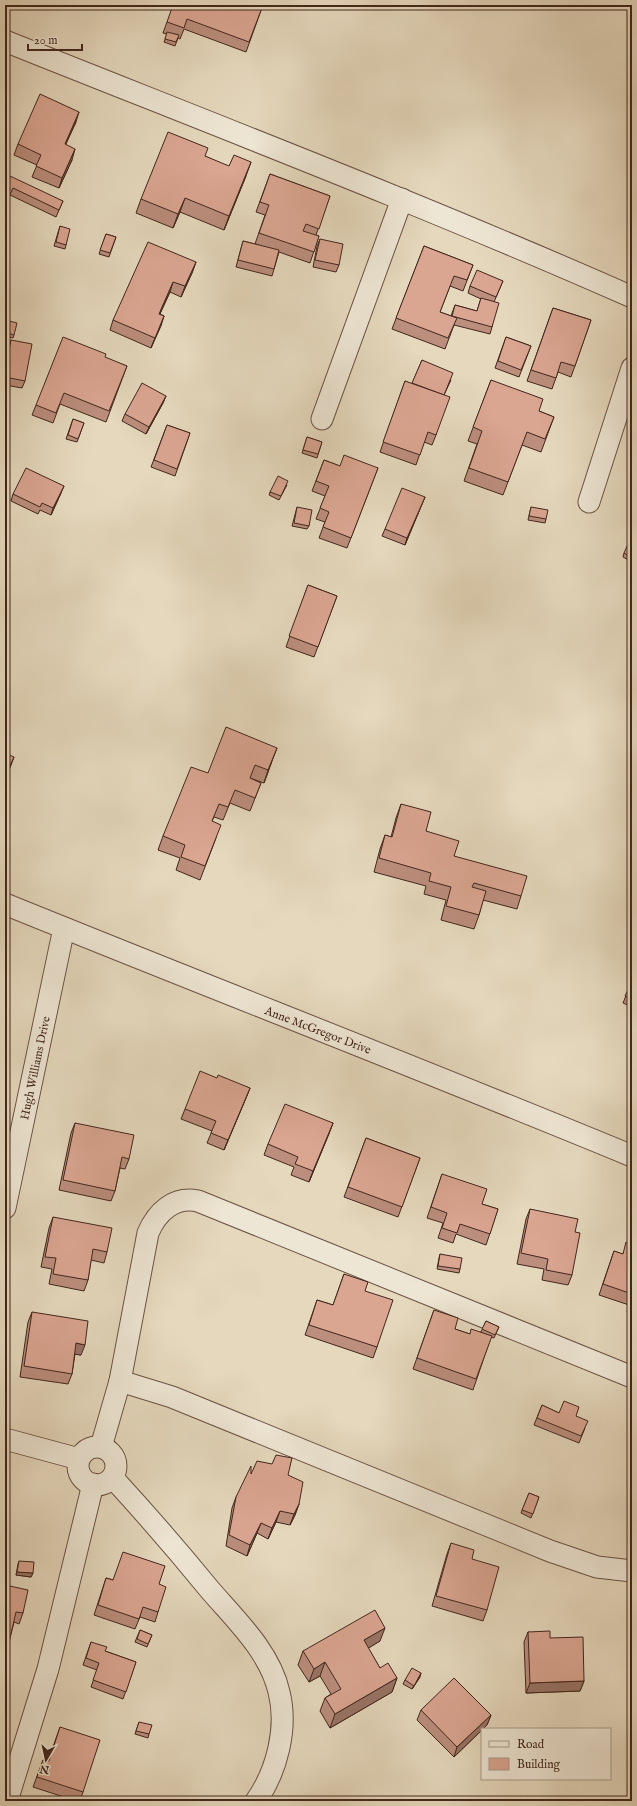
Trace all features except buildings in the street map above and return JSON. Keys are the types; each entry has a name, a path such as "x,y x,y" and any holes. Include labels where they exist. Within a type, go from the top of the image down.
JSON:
{"street":[{"path":"5,41 402,199 525,250 632,297"},
{"path":"322,419 402,199"},
{"path":"589,502 632,368"},
{"name":"Anne McGregor Drive","path":"5,904 247,1002 472,1090 632,1156"},
{"name":"Hugh Williams Drive","path":"5,1208 64,928"},
{"path":"101,1447 120,1381 148,1233 152,1224 164,1210 178,1201 188,1199 198,1201 632,1377"},
{"path":"120,1381 172,1397 550,1551 597,1567 632,1571"},
{"path":"5,1439 79,1459"},
{"path":"92,1447 101,1447 109,1450 114,1456 117,1464 113,1478 106,1483 93,1484 82,1478 79,1472 79,1459 84,1452 92,1447"},
{"path":"113,1478 160,1530 254,1641 269,1665 279,1691 282,1719 277,1755 271,1773 256,1801"},
{"path":"7,1801 48,1669 93,1484"}]}
